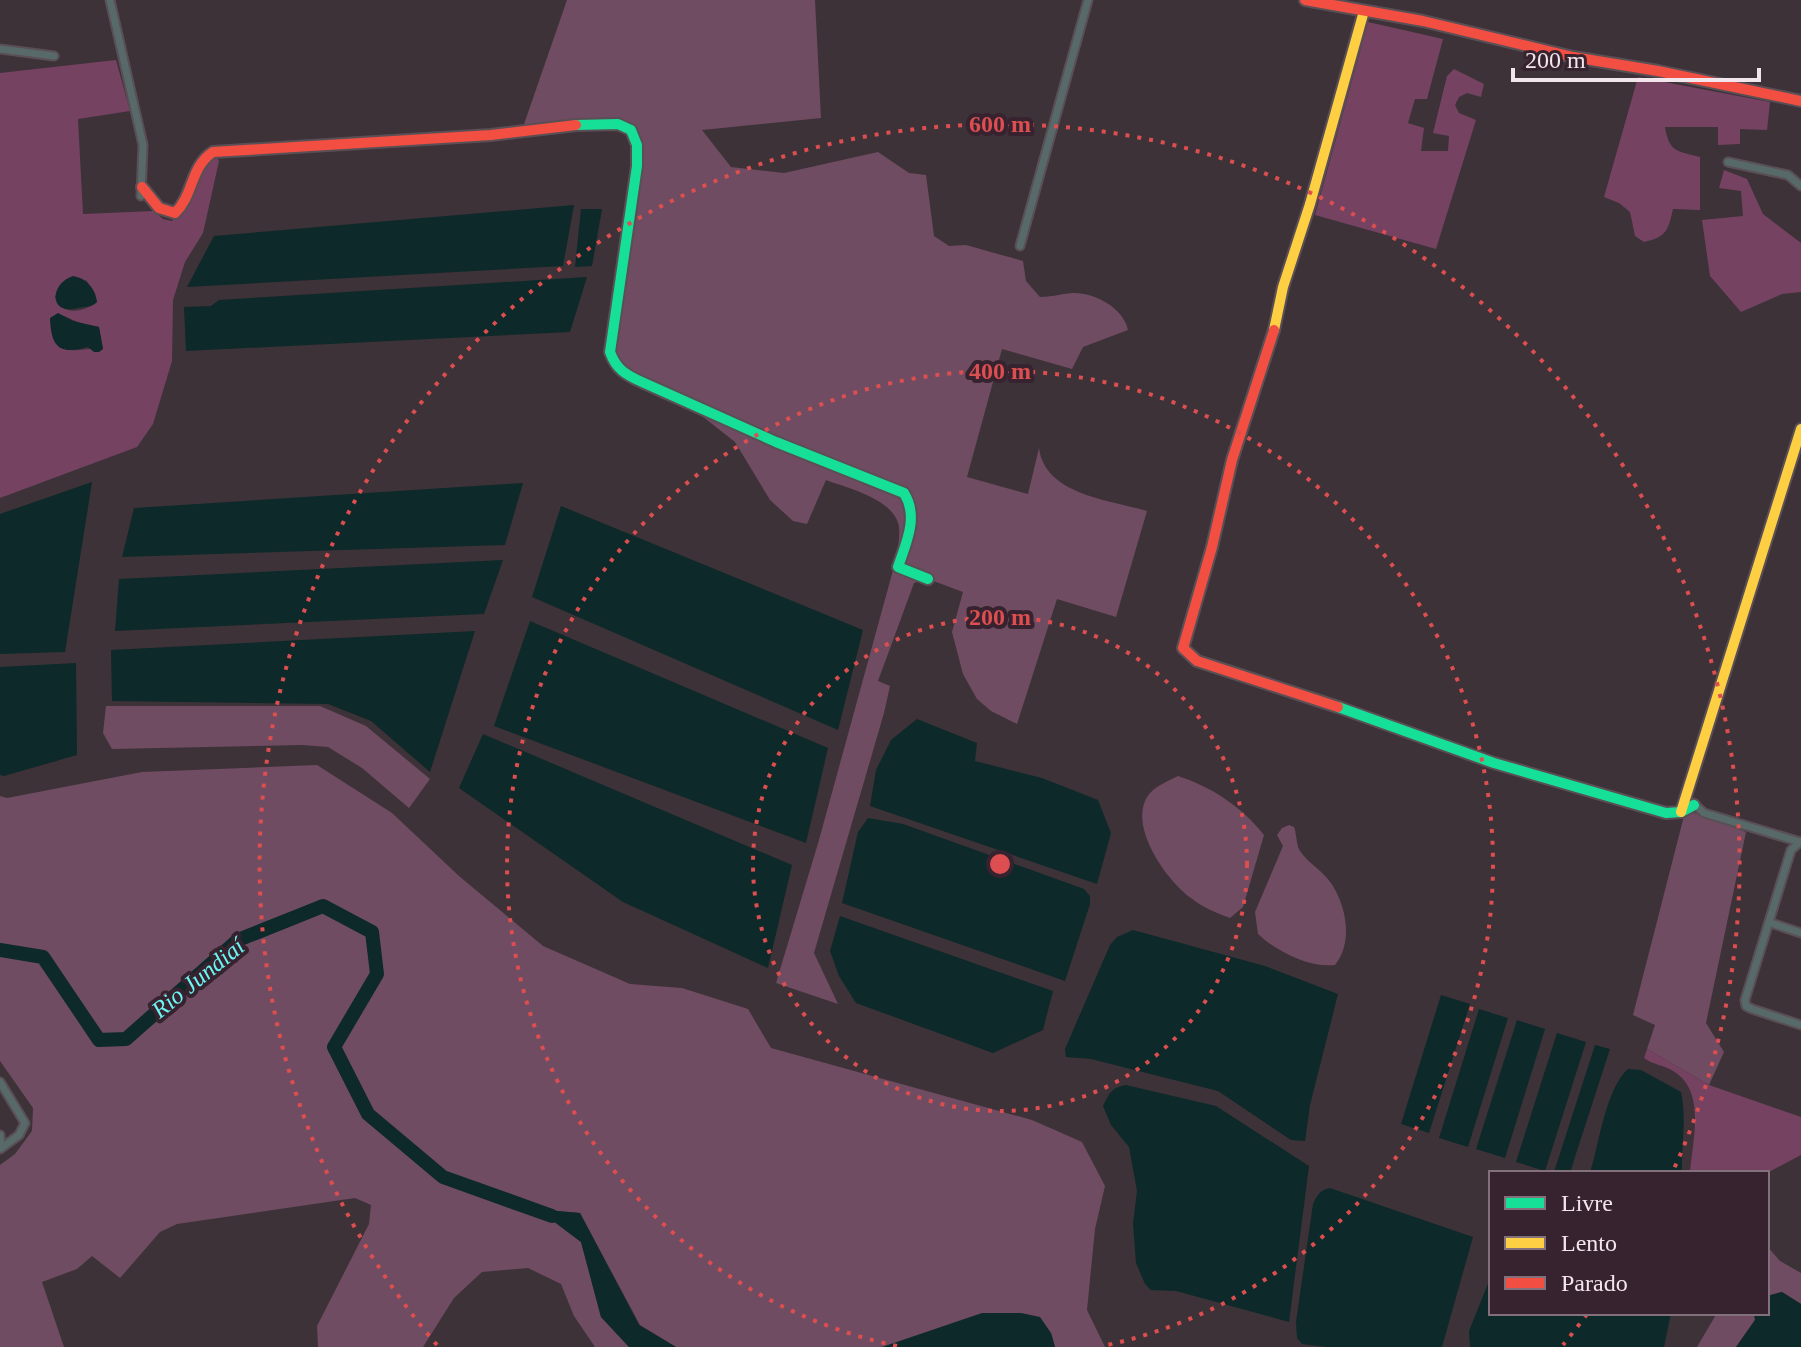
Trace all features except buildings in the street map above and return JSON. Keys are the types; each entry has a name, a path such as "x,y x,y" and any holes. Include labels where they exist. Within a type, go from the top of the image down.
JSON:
{"street":[{"path":"110,0 143,145 142,192 166,214 175,213 183,205 198,164 213,152 532,132 597,124 627,127 638,146 637,166 610,352 614,363 625,374 776,442 904,493 910,501 912,521 898,567 928,579"},
{"path":"1020,246 1088,0"},
{"path":"1305,0 1466,30 1573,57 1801,101"},
{"path":"1364,11 1310,204 1283,287 1274,332 1232,460 1212,547 1183,648 1197,661 1359,714 1494,763 1666,813 1681,812 1694,805"},
{"path":"0,49 54,56"},
{"path":"1728,162 1788,175 1801,186"},
{"path":"1681,812 1801,429"},
{"path":"1688,794 1694,805 1704,813 1800,842"},
{"path":"1783,837 1791,850"},
{"path":"1800,842 1791,850 1747,993 1746,1006 1801,1025"},
{"path":"1771,923 1801,933"},
{"path":"0,1082 25,1123 20,1134 1,1148"},
{"path":"0,1135 1,1148"}],"shaded area":[{"path":"567,0 815,0 821,118 702,130 731,167 784,173 878,152 909,173 926,175 934,236 949,246 966,245 1023,261 1026,281 1040,297 1081,293 1098,298 1121,315 1128,330 1083,347 1072,369 1002,349 967,477 1028,494 1039,448 1044,464 1066,486 1098,499 1147,511 1116,617 1057,599 1017,724 991,711 977,699 963,674 952,632 963,592 928,579 914,583 878,681 890,686 884,713 814,953 838,1004 776,983 819,840 898,552 899,527 896,517 880,502 826,480 807,524 793,521 770,500 735,442 683,401 625,374 610,352 637,166 631,124 621,119 523,127"},
{"path":"1368,22 1443,39 1427,99 1415,99 1408,123 1424,128 1421,151 1448,151 1449,136 1433,133 1447,76 1454,69 1484,84 1481,97 1467,93 1459,97 1455,105 1459,113 1476,120 1436,249 1315,215"},
{"path":"116,60 130,111 78,119 83,214 154,211 163,219 172,221 186,205 207,163 216,156 219,161 203,233 185,262 173,300 172,361 153,424 137,447 0,498 0,73","holes":["86,280 97,302 73,311 61,307 55,296","64,316 99,327 103,349 70,350 59,347"]},
{"path":"1638,77 1770,102 1767,130 1740,129 1740,144 1718,145 1718,127 1665,127 1675,149 1700,157 1700,210 1673,209 1665,232 1658,238 1644,242 1635,236 1630,212 1604,197"},
{"path":"1724,170 1747,179 1763,214 1801,243 1801,292 1782,294 1741,312 1710,276 1702,220 1743,216 1741,191 1719,188"},
{"path":"574,205 563,266 187,287 214,236"},
{"path":"581,209 602,209 592,266 575,267"},
{"path":"73,276 90,285 97,302 68,309 57,303 60,285"},
{"path":"587,277 570,332 186,351 184,307 211,306 219,300"},
{"path":"58,313 73,321 99,327 103,349 94,352 88,347 70,350 59,347 52,336 50,318"},
{"path":"92,482 65,652 0,654 0,514"},
{"path":"523,483 505,545 122,557 134,508"},
{"path":"561,506 863,630 838,730 532,597"},
{"path":"503,560 484,614 115,631 119,579"},
{"path":"530,621 828,748 806,843 494,726"},
{"path":"475,631 430,772 371,721 328,704 112,701 111,650"},
{"path":"76,663 77,755 0,775 0,667"},
{"path":"106,706 320,706 366,726 430,779 409,808 362,768 328,747 112,749 103,733"},
{"path":"917,719 977,743 975,761 1042,778 1098,800 1111,833 1097,884 870,806 876,770 891,740"},
{"path":"483,734 792,865 768,968 623,902 459,788"},
{"path":"317,765 392,813 459,876 543,946 630,984 682,988 748,1009 771,1048 1032,1120 1082,1142 1105,1186 1095,1229 1087,1310 1105,1347 1055,1347 1051,1333 882,1347 676,1347 640,1325 580,1213 539,1210 581,1242 601,1317 629,1347 595,1347 574,1316 561,1284 528,1268 482,1272 454,1298 423,1347 318,1347 317,1326 369,1224 371,1205 355,1198 177,1224 160,1232 120,1278 92,1256 77,1269 42,1282 64,1347 0,1347 0,1165 15,1154 32,1131 33,1108 0,1061 0,796 7,798 142,772"},
{"path":"1178,776 1226,799 1264,835 1243,907 1230,918 1204,907 1181,890 1161,866 1146,837 1143,809 1147,797 1157,787"},
{"path":"1695,813 1746,832 1706,1023 1724,1052 1709,1085 1647,1049 1655,1025 1633,1015 1684,816"},
{"path":"868,818 903,824 1084,889 1090,896 1090,904 1065,981 842,903 858,832"},
{"path":"1289,825 1294,827 1300,851 1328,879 1341,903 1346,936 1341,956 1335,965 1315,964 1294,957 1258,934 1255,912 1283,846 1277,835"},
{"path":"840,916 1053,991 1043,1030 993,1053 856,1003 839,976 830,951"},
{"path":"1133,930 1265,966 1338,994 1310,1105 1305,1141 1291,1140 1218,1091 1091,1059 1066,1057 1065,1049 1110,945 1117,937"},
{"path":"1441,995 1470,1004 1429,1133 1401,1124"},
{"path":"1479,1009 1508,1018 1468,1147 1439,1138"},
{"path":"1517,1020 1545,1029 1505,1158 1476,1149"},
{"path":"1557,1033 1586,1042 1545,1171 1516,1162"},
{"path":"1595,1045 1610,1049 1571,1170 1554,1171"},
{"path":"1647,1049 1709,1085 1801,1117 1801,1155 1769,1172 1690,1171 1695,1118 1690,1091 1684,1080 1673,1071 1644,1058"},
{"path":"1628,1069 1641,1070 1681,1092 1684,1122 1682,1171 1590,1171 1604,1117 1620,1078"},
{"path":"1126,1085 1216,1106 1309,1166 1289,1322 1176,1291 1151,1290 1145,1284 1136,1263 1133,1224 1137,1191 1129,1147 1111,1125 1103,1106 1117,1087"},
{"path":"1330,1188 1473,1237 1442,1347 1326,1347 1302,1344 1297,1338 1296,1322 1313,1204 1319,1193"},
{"path":"537,1209 580,1213 639,1325 676,1347 629,1347 601,1317 581,1242"},
{"path":"1769,1248 1780,1261 1801,1273 1801,1304 1782,1292 1769,1295"},
{"path":"1489,1281 1489,1315 1671,1315 1664,1347 1470,1347 1469,1331"},
{"path":"1782,1292 1801,1304 1801,1347 1736,1347 1755,1320 1754,1315 1769,1315 1769,1295"},
{"path":"982,1313 1021,1313 1040,1317 1051,1333 1055,1347 882,1347"},
{"path":"1716,1315 1754,1315 1755,1320 1736,1347 1697,1347"}],"waterway":[{"name":"Rio Jundiaí","path":"0,950 43,957 99,1040 126,1039 238,940 323,906 372,932 377,974 334,1047 368,1114 443,1177 552,1216"}],"traffic: fast":[{"path":"576,125 618,124 631,130 637,145 637,166 610,352 612,358 626,374 636,379 776,442 904,493 911,511 911,521 898,567 928,579"},
{"path":"1338,707 1494,763 1666,813 1681,812 1694,805"}],"traffic: slow":[{"path":"1274,330 1283,287 1310,204 1364,11"},
{"path":"1681,812 1801,429"}],"traffic: jam":[{"path":"1305,0 1423,21 1573,57 1801,101"},
{"path":"142,187 159,208 175,213 186,198 200,165 213,152 491,135 576,125"},
{"path":"1274,330 1232,460 1212,547 1183,648 1197,661 1338,707"}]}
